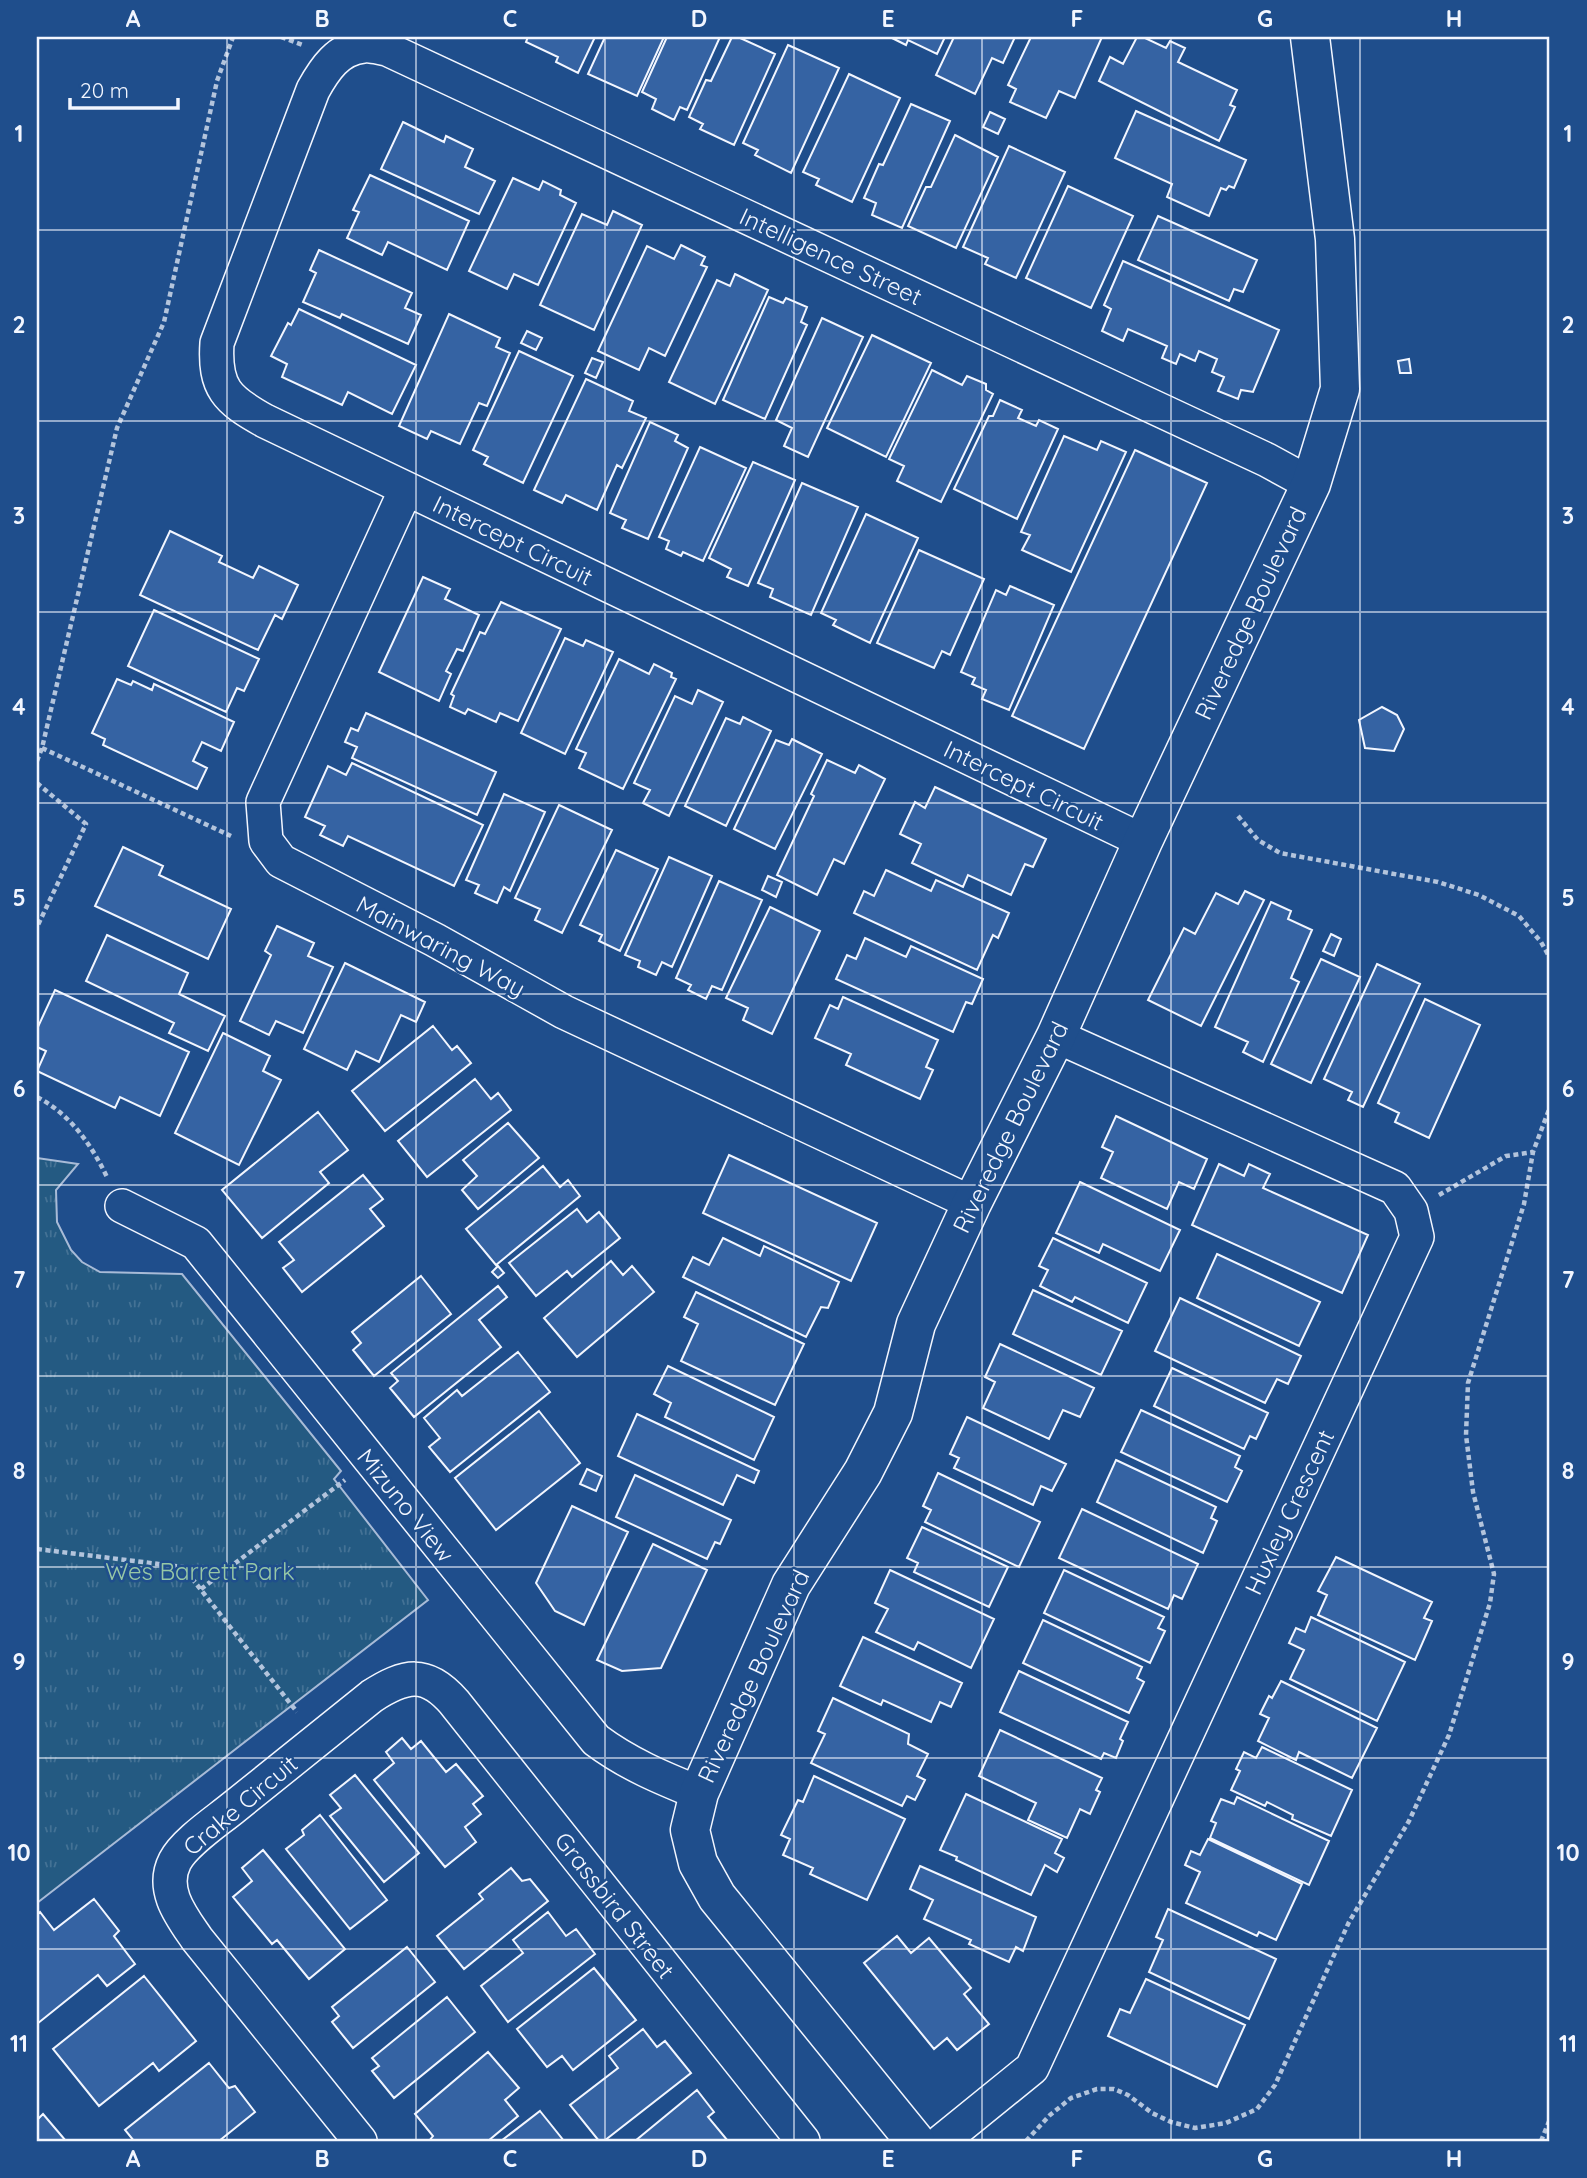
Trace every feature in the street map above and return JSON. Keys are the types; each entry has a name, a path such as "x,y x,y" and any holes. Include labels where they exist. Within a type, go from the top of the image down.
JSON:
{"street":[{"name":"Riveredge Boulevard","path":"915,2141 717,1897 698,1863 691,1830 699,1793 791,1585 863,1472 893,1413 916,1324 972,1203 1056,1035 1143,841 1311,484 1340,388 1335,239 1310,37"},
{"name":"Intelligence Street","path":"346,51 363,46 387,49 1255,454 1311,484"},
{"name":"Intercept Circuit","path":"346,51 327,65 313,90 217,343 216,366 223,388 243,409 1143,841"},
{"path":"266,841 263,802 406,489"},
{"name":"Mainwaring Way","path":"266,841 281,861 435,940 564,1012 972,1203"},
{"path":"1056,1035 1395,1188 1411,1211"},
{"name":"Mizuno View","path":"122,1206 196,1243 596,1740 620,1759 699,1793"},
{"name":"Huxley Crescent","path":"942,2141 1032,2068 1417,1237 1411,1211"},
{"name":"Crake Circuit","path":"360,2141 197,1939 179,1913 171,1894 171,1879 175,1862 181,1854 218,1820 372,1696 390,1684 419,1678"},
{"name":"Grassbird Street","path":"419,1678 444,1690 454,1702 803,2141"}],"path":[{"path":"37,761 117,428 164,322 217,81 233,37"},
{"path":"42,748 242,841 266,841"},
{"path":"37,783 86,824 37,927"},
{"path":"1238,817 1258,840 1280,853 1438,882 1479,895 1520,916 1550,958"},
{"path":"37,1097 69,1119 98,1158 122,1206"},
{"path":"1026,2141 1050,2115 1071,2098 1097,2089 1114,2089 1128,2095 1152,2113 1171,2122 1195,2128 1226,2123 1257,2109 1275,2085 1349,1922 1409,1821 1449,1735 1490,1603 1494,1574 1473,1492 1466,1435 1468,1383 1524,1204 1533,1152 1550,1107"},
{"path":"1411,1211 1506,1156 1533,1152"},
{"path":"201,1589 370,1459"},
{"path":"37,1549 183,1567 301,1717"},
{"path":"1541,2141 1550,2119"}],"green space":[{"name":"Wes Barrett Park","path":"37,1158 78,1164 56,1190 57,1222 71,1250 82,1262 100,1272 182,1274 341,1471 334,1479 428,1600 37,1903"}],"building":[{"path":"528,37 595,37 578,73 556,62 558,57 526,42"},
{"path":"605,37 664,37 637,96 588,74"},
{"path":"667,37 720,37 687,110 680,107 674,120 652,109 656,99 642,92"},
{"path":"732,37 738,37 775,54 734,145 700,129 703,124 689,117 706,80 711,81"},
{"path":"890,37 945,37 937,54 908,40 906,45"},
{"path":"954,37 1015,37 1003,63 992,58 975,94 936,75"},
{"path":"1031,37 1102,37 1075,98 1059,91 1046,118 1010,102 1016,89 1008,85"},
{"path":"1137,37 1143,37 1166,48 1170,41 1185,48 1178,62 1237,90 1230,105 1235,107 1219,141 1099,81 1110,57 1123,64"},
{"path":"788,45 839,68 791,173 755,155 758,150 743,143"},
{"path":"849,74 900,98 852,202 816,185 819,179 803,172"},
{"path":"911,104 950,121 902,228 872,215 876,203 864,198 879,164 883,165"},
{"path":"1136,111 1246,160 1234,188 1221,188 1209,216 1167,197 1172,184 1115,158"},
{"path":"990,112 1005,119 998,134 983,127"},
{"path":"403,122 444,142 446,136 473,149 465,167 495,181 479,214 381,169"},
{"path":"955,135 998,157 956,248 908,226 926,187 931,187"},
{"path":"1009,146 1065,172 1016,278 985,264 988,258 963,247"},
{"path":"370,175 469,221 447,270 388,242 382,255 347,238 359,212 353,210"},
{"path":"513,178 539,190 543,181 561,190 560,195 576,203 538,285 514,274 507,289 469,271"},
{"path":"1068,186 1133,216 1091,308 1026,278"},
{"path":"613,211 642,225 594,330 540,305 582,214 607,225"},
{"path":"1158,216 1257,260 1243,292 1234,289 1229,301 1138,260"},
{"path":"681,245 705,257 701,265 707,267 665,356 649,348 639,370 598,351 647,246 674,259"},
{"path":"319,250 412,293 405,308 421,315 408,344 342,314 340,318 303,302 316,273 310,270"},
{"path":"1123,261 1279,330 1253,392 1241,390 1238,399 1218,391 1224,377 1212,372 1217,359 1199,351 1195,361 1180,354 1176,364 1162,358 1167,346 1128,329 1123,341 1102,331 1111,309 1104,305"},
{"path":"735,274 768,290 715,404 669,382 717,280 730,286"},
{"path":"769,297 783,303 786,298 807,307 801,322 807,325 765,419 723,400"},
{"path":"299,309 416,365 392,414 348,392 342,405 282,377 287,364 271,356 288,323 291,325"},
{"path":"449,314 500,338 496,347 510,353 487,406 479,403 460,444 431,431 427,439 399,426"},
{"path":"822,318 863,337 808,457 784,446 792,428 776,420"},
{"path":"527,331 542,338 536,350 521,343"},
{"path":"872,335 931,363 886,457 827,428"},
{"path":"519,351 573,376 523,483 484,464 488,457 473,450"},
{"path":"592,358 603,362 596,378 585,373"},
{"path":"1409,359 1411,373 1400,373 1398,361"},
{"path":"932,370 962,385 967,376 986,384 986,390 993,394 941,502 897,481 904,466 889,459"},
{"path":"586,379 633,401 629,411 646,418 622,468 617,465 597,510 566,495 562,503 534,490"},
{"path":"1000,400 1022,410 1018,418 1036,426 1039,420 1058,429 1017,519 954,489 989,416 993,416"},
{"path":"650,422 678,435 675,441 688,448 648,539 622,528 626,520 610,513"},
{"path":"1064,436 1097,450 1101,441 1126,452 1071,572 1022,550 1030,535 1021,532"},
{"path":"700,447 746,468 703,561 683,552 681,556 666,549 669,541 659,537"},
{"path":"1135,450 1207,483 1084,749 1012,716"},
{"path":"753,462 795,480 748,586 727,577 731,569 709,558"},
{"path":"802,483 858,507 811,615 770,597 773,589 758,583"},
{"path":"866,514 918,538 870,643 833,625 836,620 821,613"},
{"path":"170,531 222,556 219,562 253,578 259,566 298,585 282,619 275,615 258,650 140,595"},
{"path":"919,550 984,579 950,655 942,651 934,668 877,643"},
{"path":"423,577 450,589 445,599 479,615 463,651 457,649 446,671 451,674 439,701 379,672"},
{"path":"1010,586 1054,605 1009,710 982,699 986,690 972,684 975,678 961,672 996,590 1006,595"},
{"path":"501,602 561,629 518,721 500,713 496,722 468,709 465,714 450,707 454,696 451,694 480,632 485,634"},
{"path":"154,610 259,659 244,691 237,688 226,712 128,666"},
{"path":"565,638 583,646 586,640 613,652 565,754 521,733"},
{"path":"619,659 649,674 654,664 672,673 671,677 676,679 623,789 579,768 586,753 576,749"},
{"path":"117,679 131,685 133,681 152,690 154,684 234,722 221,751 202,742 193,761 207,768 197,789 103,745 105,739 92,733"},
{"path":"698,690 723,702 669,816 643,803 650,790 634,783 675,696 692,704"},
{"path":"1382,707 1397,715 1404,729 1394,751 1365,748 1359,720"},
{"path":"366,713 496,772 477,815 352,758 357,747 345,742 351,728 358,731"},
{"path":"743,717 771,731 726,826 685,806 726,718 740,724"},
{"path":"792,739 822,754 775,849 734,829 776,740 789,745"},
{"path":"827,760 855,773 859,765 885,779 844,864 834,859 817,895 777,875 814,796 811,794"},
{"path":"352,763 483,825 454,886 348,836 343,846 320,835 325,826 305,817 328,766 346,775"},
{"path":"935,787 1046,839 1033,867 1025,864 1011,895 968,875 963,887 912,863 921,844 900,834 915,802 925,808"},
{"path":"504,794 545,812 510,891 504,887 497,903 475,893 479,885 466,880"},
{"path":"559,805 612,830 562,933 535,920 540,909 515,898"},
{"path":"123,847 163,866 159,875 231,909 208,959 95,906"},
{"path":"616,850 658,869 620,951 599,941 602,935 580,925"},
{"path":"669,857 712,876 672,967 662,962 656,975 638,967 640,961 625,955"},
{"path":"886,870 931,891 936,880 1009,913 998,938 993,935 977,970 854,913 864,891 874,896"},
{"path":"768,876 782,882 776,897 762,890"},
{"path":"719,881 762,900 722,990 712,986 706,999 688,990 691,985 676,978"},
{"path":"1245,891 1264,900 1201,1026 1148,1000 1184,928 1195,934 1216,893 1238,904"},
{"path":"1271,902 1291,911 1288,919 1312,930 1291,978 1299,982 1263,1062 1243,1052 1248,1042 1215,1027"},
{"path":"770,907 820,931 772,1034 743,1020 748,1008 726,998"},
{"path":"277,926 314,943 308,956 333,967 303,1033 276,1021 269,1035 240,1021 271,955 265,951"},
{"path":"1331,934 1341,939 1334,956 1323,951"},
{"path":"107,935 188,973 179,994 225,1016 208,1051 169,1033 174,1023 86,981"},
{"path":"865,938 906,957 911,946 983,979 972,1004 966,1002 953,1032 836,979 847,955 856,959"},
{"path":"1321,959 1360,977 1311,1083 1271,1064"},
{"path":"345,963 425,1002 416,1022 401,1015 379,1062 356,1051 347,1070 304,1049"},
{"path":"1377,964 1420,984 1363,1107 1348,1100 1352,1092 1324,1079"},
{"path":"55,990 189,1052 160,1116 120,1097 115,1108 37,1071 46,1051 37,1047 37,1029"},
{"path":"843,997 938,1040 926,1067 933,1070 920,1099 846,1065 851,1054 815,1038 830,1005 838,1009"},
{"path":"1425,999 1480,1025 1429,1138 1395,1122 1399,1113 1378,1103"},
{"path":"433,1026 452,1050 457,1046 471,1063 385,1131 352,1091"},
{"path":"223,1033 270,1056 263,1071 281,1080 239,1165 175,1133"},
{"path":"475,1079 491,1099 498,1093 511,1110 427,1177 398,1141"},
{"path":"318,1112 348,1150 320,1172 329,1183 262,1238 222,1190"},
{"path":"1116,1116 1207,1159 1194,1189 1179,1182 1167,1209 1101,1178 1113,1152 1102,1147"},
{"path":"508,1123 539,1158 478,1209 462,1190 477,1176 463,1160"},
{"path":"729,1155 877,1223 851,1281 703,1213"},
{"path":"1219,1164 1244,1176 1249,1164 1270,1174 1263,1188 1368,1235 1342,1293 1192,1225"},
{"path":"543,1166 560,1187 568,1180 580,1196 496,1265 466,1229"},
{"path":"363,1175 383,1199 370,1209 384,1226 302,1292 283,1268 294,1260 279,1242"},
{"path":"1080,1182 1180,1230 1160,1271 1103,1244 1099,1253 1056,1233"},
{"path":"577,1209 587,1222 599,1212 620,1238 572,1277 567,1271 536,1296 509,1263"},
{"path":"723,1238 760,1256 764,1246 839,1282 828,1308 821,1307 806,1337 683,1277 693,1257 709,1265"},
{"path":"1053,1238 1147,1283 1128,1323 1075,1297 1072,1302 1040,1286 1048,1270 1039,1266"},
{"path":"1217,1254 1320,1302 1299,1346 1197,1298"},
{"path":"611,1261 623,1275 632,1266 654,1292 577,1357 544,1318"},
{"path":"498,1266 504,1273 498,1278 492,1272"},
{"path":"421,1276 451,1314 374,1376 353,1350 361,1343 352,1332"},
{"path":"498,1286 507,1297 479,1320 501,1347 414,1417 390,1388 398,1381 391,1373"},
{"path":"1033,1290 1122,1331 1101,1375 1013,1334"},
{"path":"696,1292 804,1344 775,1405 681,1361 698,1324 684,1317"},
{"path":"1180,1298 1301,1356 1288,1384 1277,1379 1265,1403 1155,1351"},
{"path":"1000,1344 1094,1388 1080,1417 1063,1410 1049,1439 983,1408 995,1382 985,1377"},
{"path":"518,1352 550,1392 450,1472 429,1447 440,1438 424,1418 457,1390 462,1396"},
{"path":"668,1366 774,1417 754,1460 665,1417 671,1403 654,1394"},
{"path":"1172,1368 1268,1413 1256,1439 1250,1436 1244,1449 1154,1406"},
{"path":"1141,1410 1240,1456 1235,1467 1242,1471 1227,1502 1121,1452"},
{"path":"539,1411 580,1463 496,1530 455,1478"},
{"path":"637,1414 759,1471 754,1483 737,1475 723,1505 618,1456"},
{"path":"967,1417 1066,1464 1052,1491 1041,1486 1033,1505 954,1468 959,1458 950,1454"},
{"path":"1116,1460 1216,1507 1211,1518 1217,1521 1203,1553 1097,1502"},
{"path":"587,1469 602,1476 596,1491 580,1484"},
{"path":"938,1473 1040,1522 1019,1567 925,1522 931,1510 923,1506"},
{"path":"635,1475 731,1520 720,1544 715,1542 707,1559 616,1517"},
{"path":"572,1506 628,1532 584,1625 555,1611 536,1583"},
{"path":"1082,1509 1198,1564 1182,1599 1174,1595 1168,1609 1059,1558"},
{"path":"922,1527 1008,1567 989,1607 914,1572 918,1563 907,1558"},
{"path":"653,1544 707,1570 661,1668 622,1671 597,1660"},
{"path":"1336,1557 1432,1602 1424,1618 1432,1621 1415,1660 1318,1615 1327,1595 1318,1591"},
{"path":"890,1570 994,1619 971,1668 918,1642 914,1650 876,1632 888,1609 875,1603"},
{"path":"1064,1570 1164,1617 1158,1628 1165,1631 1150,1663 1044,1613"},
{"path":"1311,1617 1405,1662 1377,1721 1290,1679 1304,1650 1289,1643 1296,1628 1305,1632"},
{"path":"1043,1620 1142,1667 1137,1678 1144,1682 1129,1713 1023,1663"},
{"path":"863,1637 962,1683 951,1707 940,1702 931,1722 883,1700 881,1705 840,1686"},
{"path":"1019,1671 1128,1722 1120,1739 1123,1741 1116,1758 1104,1753 1101,1759 1000,1712"},
{"path":"1281,1681 1377,1728 1352,1778 1299,1752 1296,1760 1258,1741 1269,1718 1260,1714"},
{"path":"833,1698 909,1734 908,1744 928,1754 917,1776 925,1780 915,1800 907,1796 902,1806 811,1763 825,1734 818,1731"},
{"path":"1000,1730 1102,1778 1096,1790 1100,1792 1090,1814 1080,1809 1067,1838 1028,1820 1036,1803 979,1776"},
{"path":"402,1738 411,1749 421,1741 446,1772 456,1764 483,1796 473,1804 481,1814 465,1827 476,1842 445,1867 374,1780 394,1763 386,1752"},
{"path":"1262,1747 1352,1790 1331,1836 1292,1819 1293,1815 1267,1802 1265,1806 1231,1790 1240,1771 1236,1769 1244,1752 1256,1758"},
{"path":"355,1775 419,1853 384,1882 330,1816 341,1808 330,1795"},
{"path":"814,1776 905,1819 867,1900 810,1874 813,1868 783,1855 790,1839 781,1835 798,1800 803,1802"},
{"path":"966,1794 1062,1839 1055,1853 1064,1858 1057,1872 1045,1865 1031,1895 940,1850"},
{"path":"1237,1797 1329,1841 1309,1885 1210,1838 1216,1823 1211,1821 1221,1799 1234,1804"},
{"path":"320,1815 387,1900 350,1929 286,1849 304,1835 302,1830"},
{"path":"1208,1839 1302,1884 1276,1940 1259,1932 1257,1936 1186,1903 1200,1872 1185,1865 1191,1851 1200,1855"},
{"path":"263,1850 345,1949 309,1979 277,1940 272,1944 233,1897 252,1881 242,1868"},
{"path":"920,1866 1036,1917 1023,1951 1016,1947 1009,1962 969,1944 971,1940 924,1919 933,1900 910,1889"},
{"path":"511,1868 522,1881 530,1879 548,1901 464,1969 437,1936 483,1899 479,1894"},
{"path":"94,1899 119,1931 114,1936 135,1964 107,1986 98,1975 37,2024 37,1915 40,1912 54,1930"},
{"path":"1168,1909 1276,1959 1249,2019 1149,1972 1163,1940 1156,1937"},
{"path":"548,1912 566,1936 576,1929 595,1954 508,2022 481,1986 523,1953 513,1940"},
{"path":"897,1936 911,1953 929,1938 971,1988 964,1994 989,2024 957,2050 947,2038 934,2049 864,1963"},
{"path":"407,1947 435,1982 353,2048 332,2022 339,2016 332,2007"},
{"path":"594,1968 636,2020 573,2070 562,2056 547,2067 517,2029"},
{"path":"144,1976 196,2041 159,2071 153,2063 99,2106 53,2049"},
{"path":"1146,1979 1245,2025 1217,2087 1108,2036 1120,2009 1130,2013"},
{"path":"447,1997 475,2032 394,2098 372,2071 379,2066 372,2058"},
{"path":"643,2029 657,2047 665,2041 691,2073 604,2141 599,2141 570,2105 618,2068 609,2056"},
{"path":"488,2052 519,2088 505,2100 518,2116 488,2141 429,2141 433,2136 415,2114"},
{"path":"209,2063 229,2088 235,2086 255,2112 219,2141 134,2141 125,2130"},
{"path":"697,2090 714,2112 708,2117 728,2141 635,2141"},
{"path":"540,2111 564,2141 501,2141"},
{"path":"43,2114 66,2141 37,2141 37,2120"}]}
